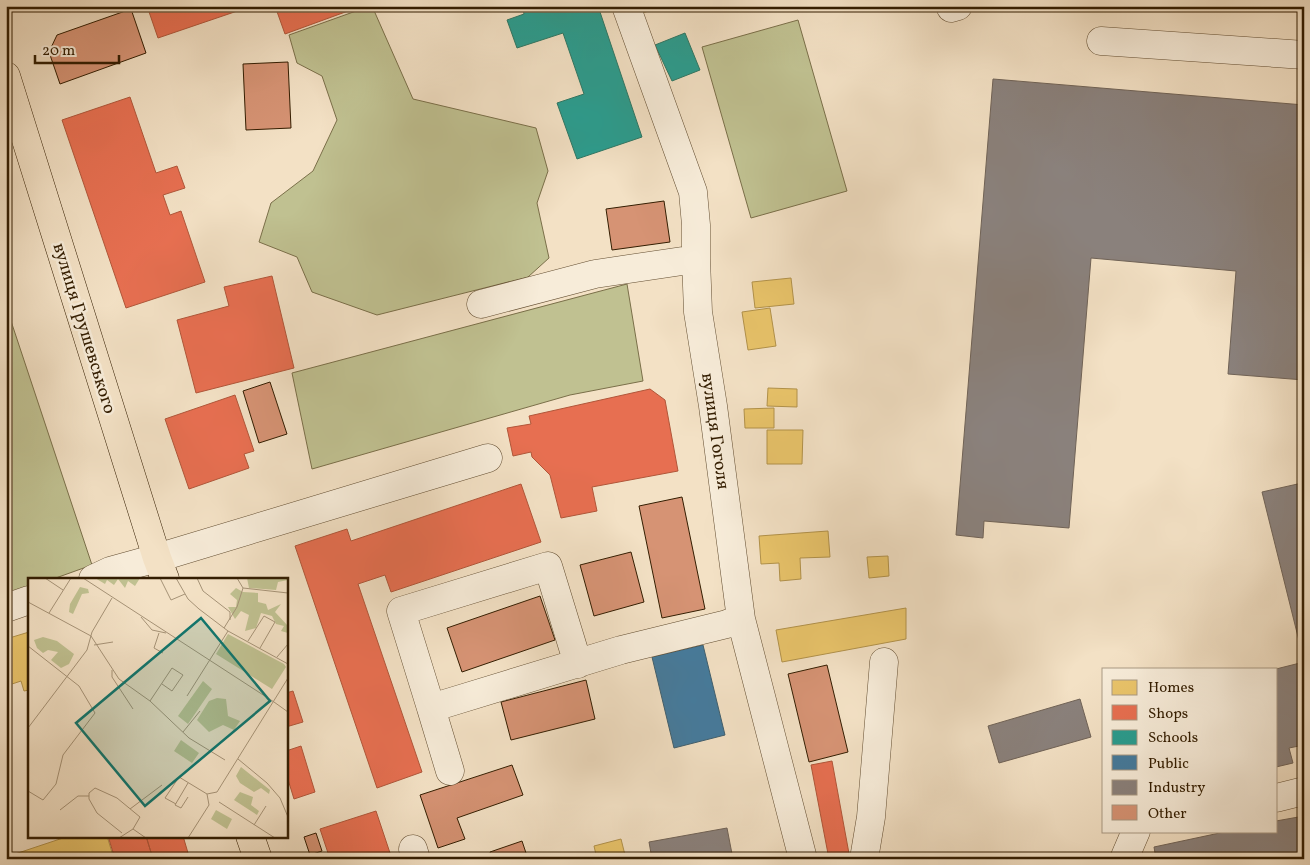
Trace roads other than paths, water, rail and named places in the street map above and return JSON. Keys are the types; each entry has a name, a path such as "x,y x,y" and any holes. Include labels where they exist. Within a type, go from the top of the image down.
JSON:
{"main road":[{"name":"вулиця Грушевського","path":"6,76 161,569"},
{"path":"251,838 258,859"}],"street":[{"name":"вулиця Гоголя","path":"626,6 693,192 696,225 698,312 713,406 741,619 803,859"},
{"path":"950,6 951,8 958,6"},
{"path":"1101,40 1304,55"},
{"path":"481,304 595,274 696,259"},
{"path":"95,578 110,571 161,569 488,458"},
{"path":"450,771 401,611 548,566 578,664"},
{"path":"6,608 28,600"},
{"path":"430,708 621,650 741,619"},
{"path":"864,859 871,817 884,662"},
{"path":"1278,798 1304,791"},
{"path":"1124,859 1136,832"}]}
